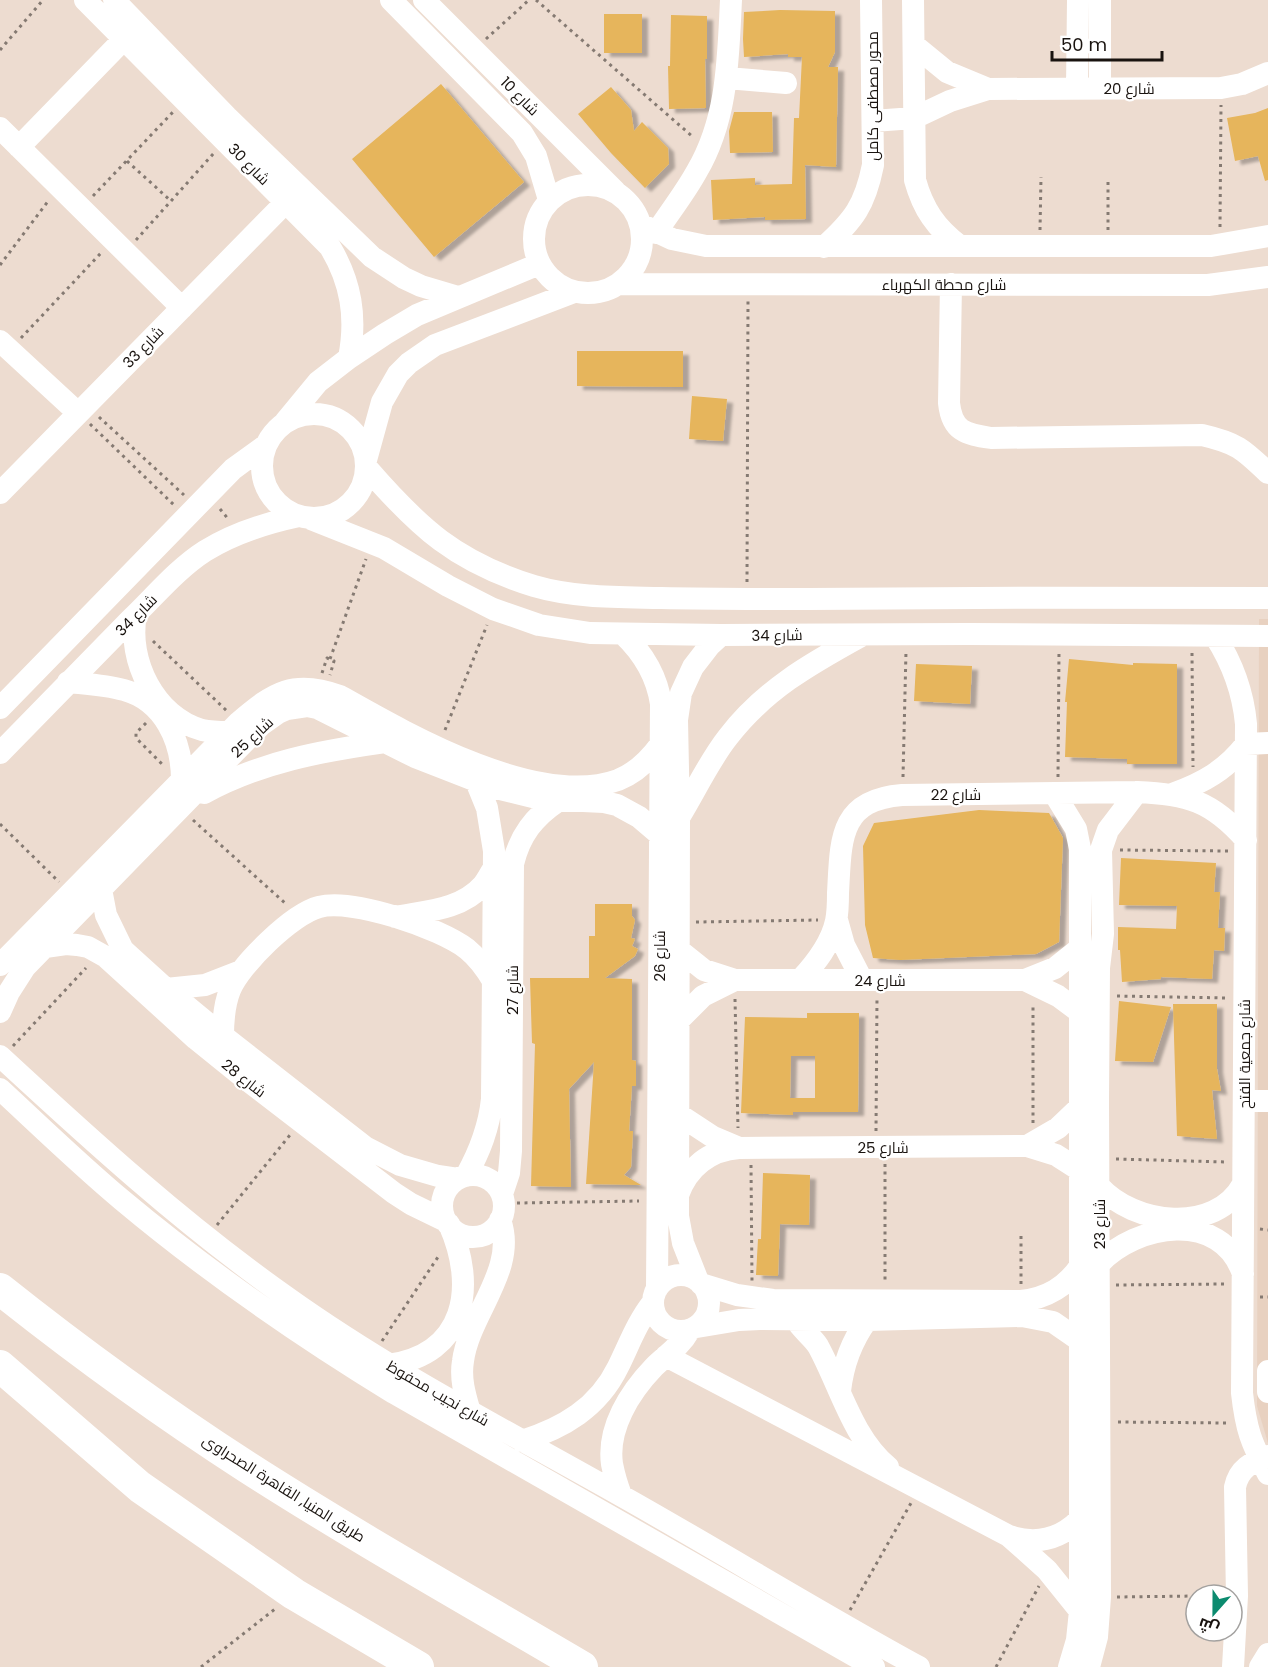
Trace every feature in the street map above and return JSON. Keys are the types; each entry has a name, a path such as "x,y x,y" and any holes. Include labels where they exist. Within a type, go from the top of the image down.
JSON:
{"highway":[{"name":"طريق المنيا, القاهرة الصحراوى","path":"0,1289 93,1360 246,1466 327,1517 580,1666"},
{"path":"0,1366 140,1487 294,1594 418,1667"}],"street":[{"name":"شارع 30","path":"85,0 330,247 338,260 350,291 352,341 349,358"},
{"name":"شارع 30","path":"114,0 227,117 379,263 421,286 458,297"},
{"name":"شارع 10","path":"391,0 522,133 536,156 549,200"},
{"name":"شارع 10","path":"424,0 616,192"},
{"path":"731,0 727,78 719,119 697,172 648,228 632,272 620,284 590,293 574,291 554,281 539,264 533,237 535,224 549,200 564,190 581,185 599,186 616,192 627,201 648,228 688,244 706,246 1117,247 1220,245 1268,236"},
{"name":"محور مصطفى كامل","path":"824,247 847,226 864,197 873,165 871,0"},
{"path":"914,0 914,164 919,196 935,224 960,246"},
{"path":"1077,88 1078,0"},
{"path":"1100,0 1100,88"},
{"path":"19,147 124,39"},
{"name":"شارع 20","path":"914,45 947,72 988,89"},
{"name":"شارع 20","path":"914,118 950,101 988,89 1221,88 1242,84 1268,73"},
{"path":"727,78 786,82"},
{"path":"873,121 914,118"},
{"path":"0,128 182,308"},
{"name":"شارع 33","path":"0,493 286,202"},
{"path":"338,260 357,244"},
{"path":"1117,247 1125,285"},
{"path":"0,708 233,469 266,445 318,382 349,358 417,315 539,264"},
{"name":"شارع محطة الكهرباء","path":"620,284 1208,285 1268,277"},
{"path":"951,284 949,403 951,417 957,427 969,435 991,438 1202,435 1228,441 1246,452 1268,473"},
{"path":"266,445 262,467 266,488 274,501 285,510 305,518 325,518 338,513 350,505 359,494 364,482 382,402 394,381 409,363 435,345 574,291"},
{"path":"5,345 82,409"},
{"path":"285,422 301,415 319,414 336,419 351,429 362,443 367,464 414,519 440,541 466,558 535,586 568,594 747,600 1268,598"},
{"name":"شارع 34","path":"0,753 193,560 205,551 240,533 267,524 305,518 401,556 448,586 493,609 523,620 564,629 622,634 721,635 1268,636"},
{"path":"969,598 969,634"},
{"path":"135,619 135,646 140,668 178,743 181,755 182,793 228,781 271,764 316,752 385,742"},
{"name":"شارع 26","path":"622,634 641,653 654,676 669,720 679,818 678,1021 668,1073 678,1114 655,1296"},
{"path":"679,818 714,757 757,704 792,675 864,634"},
{"name":"شارع 26","path":"699,1282 683,1243 678,1216 668,1199 668,1073 659,834 660,745 690,673 701,655 721,635"},
{"name":"شارع جمعية الفتح","path":"1215,636 1234,669 1257,743 1246,846 1242,1393 1245,1423 1251,1442 1265,1463"},
{"path":"69,682 125,690 191,726 210,732 234,727"},
{"name":"شارع 25","path":"0,965 38,941 101,889 234,727 267,699 288,690 310,688 326,691 385,742 476,781 524,796 573,796 617,805 639,817 659,834"},
{"name":"شارع 25","path":"0,1012 38,941 71,893 261,725 287,709 308,706 327,711 349,712 491,770 554,784 573,796"},
{"path":"1183,790 1223,769 1257,743"},
{"name":"شارع 25","path":"573,796 620,779 642,765 660,745"},
{"name":"شارع 27","path":"462,1177 481,1147 502,1099 504,864 476,781"},
{"name":"شارع 22","path":"870,980 844,945 837,920 841,842 854,816 868,803 887,796 1183,790 1231,824 1246,846"},
{"name":"شارع 23","path":"1081,1662 1097,1637 1100,1597 1100,1421 1090,1165 1090,1053 1081,1013 1080,948 1091,884 1101,849 1108,830 1137,792"},
{"name":"شارع 23","path":"1056,794 1079,838 1103,934 1099,968 1099,996 1080,1107 1090,1165 1099,1186 1093,1271 1079,1340 1080,1611 1078,1633 1081,1662"},
{"name":"شارع 27","path":"470,1412 462,1382 462,1363 467,1345 504,1256 502,1206 511,1162 502,1099 493,981 504,864 516,851 528,827 536,817 573,796"},
{"path":"394,917 457,904 477,891 504,864"},
{"name":"شارع 28","path":"101,889 110,927 123,950 126,965 196,1039 298,1112 394,1193 449,1226"},
{"path":"223,1036 226,1002 241,971 286,926 299,916 320,907 343,905 394,917 440,934 461,945 477,958 493,981"},
{"name":"شارع 22","path":"800,980 819,958 837,920"},
{"name":"شارع 28","path":"38,941 77,945 100,953 126,965 166,989 223,1036 298,1112 382,1156 419,1171 462,1177"},
{"name":"شارع 24","path":"679,950 704,970 735,980 1029,981 1055,969 1080,948"},
{"path":"166,989 205,985 241,971"},
{"name":"شارع 24","path":"678,1021 703,996 735,980"},
{"name":"شارع 24","path":"1029,981 1058,996 1081,1013"},
{"name":"شارع نجيب محفوظ","path":"1,1057 98,1148 206,1238 285,1297 380,1360 621,1495 782,1602 874,1667"},
{"name":"شارع نجيب محفوظ","path":"0,1089 121,1200 221,1278 321,1349 394,1394 782,1602 841,1624 919,1667"},
{"path":"1244,1101 1268,1101"},
{"name":"شارع 25","path":"1030,1144 1058,1128 1080,1107"},
{"name":"شارع 25","path":"678,1114 707,1133 745,1147"},
{"name":"شارع 25","path":"668,1199 701,1161 719,1151 745,1147 1030,1144 1090,1165"},
{"path":"522,1441 571,1421 597,1398 616,1370 635,1329 662,1283 676,1276 683,1275 719,1290 794,1310 867,1320 1014,1306 1051,1293 1068,1281 1093,1271 1126,1242 1172,1224 1211,1213 1230,1201 1244,1173"},
{"path":"380,1360 412,1360 434,1350 451,1331 461,1306 464,1278 460,1254 449,1226 442,1205 443,1197 446,1190 462,1177 474,1175 491,1181 502,1206 495,1227 480,1236 463,1235 449,1226"},
{"path":"1099,1186 1107,1195 1128,1207 1202,1234 1222,1245 1239,1263 1243,1280"},
{"path":"172,1240 186,1222"},
{"path":"621,1495 612,1462 615,1430 636,1389 654,1366 703,1321 709,1306 709,1298 699,1282"},
{"path":"655,1296 657,1319 663,1325 680,1332 794,1310 885,1300 1014,1306 1062,1327 1079,1340"},
{"path":"794,1310 816,1344 851,1417 866,1441 884,1464 912,1485"},
{"path":"840,1391 845,1360 854,1339 867,1320"},
{"path":"666,1356 1009,1536 1029,1541 1049,1539 1065,1532 1079,1520"},
{"path":"1268,1371 1268,1392"},
{"path":"1233,1667 1237,1596 1235,1487 1245,1467 1265,1463"},
{"path":"1009,1536 1047,1570 1080,1611"},
{"path":"1260,1667 1268,1654"}],"path":[{"path":"0,50 43,0"},
{"path":"474,50 529,0"},
{"path":"536,0 708,150"},
{"path":"1220,245 1221,88"},
{"path":"81,208 184,100"},
{"path":"5,345 171,201 225,141"},
{"path":"127,161 171,201"},
{"path":"1040,246 1041,177"},
{"path":"1108,178 1117,247"},
{"path":"0,265 59,186"},
{"path":"747,600 748,284"},
{"path":"82,409 197,506 240,533"},
{"path":"82,409 197,506"},
{"path":"330,659 372,543"},
{"path":"438,749 493,609"},
{"path":"135,619 234,727"},
{"path":"902,795 907,634"},
{"path":"1056,794 1059,635"},
{"path":"1183,790 1191,636"},
{"path":"161,709 135,736 182,793 299,916"},
{"path":"0,824 71,893"},
{"path":"1101,849 1246,846"},
{"path":"679,922 837,920"},
{"path":"1,1057 100,953"},
{"path":"735,980 752,1298"},
{"path":"870,980 880,1147 885,1300"},
{"path":"1029,981 1030,1144"},
{"path":"1099,996 1245,998"},
{"path":"206,1238 298,1112"},
{"path":"1090,1165 1244,1173"},
{"path":"502,1206 668,1199"},
{"path":"380,1360 449,1226"},
{"path":"1014,1306 1021,1232"},
{"path":"1093,1271 1243,1280"},
{"path":"1100,1421 1245,1423"},
{"path":"841,1624 912,1485"},
{"path":"996,1667 1047,1570"},
{"path":"201,1667 294,1594"},
{"path":"1100,1597 1184,1596"}],"shaded area":[{"path":"1259,619 1268,619 1268,1443 1257,1406"}],"building":[{"path":"835,11 835,52 828,67 838,67 836,167 805,165 806,219 765,220 765,217 713,220 711,180 755,178 755,185 792,184 794,118 799,118 802,57 788,57 788,54 744,57 744,12"},
{"path":"604,14 642,14 642,53 604,53"},
{"path":"671,15 707,16 706,108 669,109 668,66 670,66"},
{"path":"441,84 524,182 434,257 352,159"},
{"path":"611,87 631,110 634,131 642,122 668,148 669,164 645,188 578,114"},
{"path":"1268,108 1268,180 1265,181 1258,156 1235,161 1227,118"},
{"path":"734,112 772,112 773,152 730,153 729,131"},
{"path":"577,351 683,351 683,387 577,386"},
{"path":"692,396 727,399 723,441 689,439"},
{"path":"1069,659 1133,665 1133,663 1177,664 1177,764 1127,764 1127,759 1065,757 1067,702 1065,702"},
{"path":"916,664 972,666 970,704 914,701"},
{"path":"979,810 1049,813 1063,838 1059,942 1036,954 900,960 873,958 865,925 863,846 874,823"},
{"path":"1121,858 1216,863 1214,892 1220,892 1218,928 1225,928 1224,951 1214,950 1212,979 1161,977 1161,979 1122,982 1118,927 1176,929 1177,906 1119,905"},
{"path":"595,904 632,904 632,916 635,920 631,938 635,939 632,946 638,949 635,956 605,978 632,979 632,1060 636,1061 636,1086 632,1086 629,1131 633,1131 631,1167 624,1175 641,1185 586,1184 594,1062 569,1089 571,1187 531,1186 535,1044 532,1043 530,978 589,978 589,936 595,936"},
{"path":"1119,1001 1171,1007 1153,1062 1115,1061"},
{"path":"1173,1004 1217,1004 1217,1069 1221,1091 1212,1090 1217,1139 1177,1136"},
{"path":"807,1013 859,1013 858,1112 793,1112 793,1115 741,1113 745,1017 807,1018","holes":["791,1056 815,1056 815,1098 790,1098"]},
{"path":"763,1173 810,1175 809,1225 780,1224 778,1276 756,1275 758,1239 761,1239"}]}
